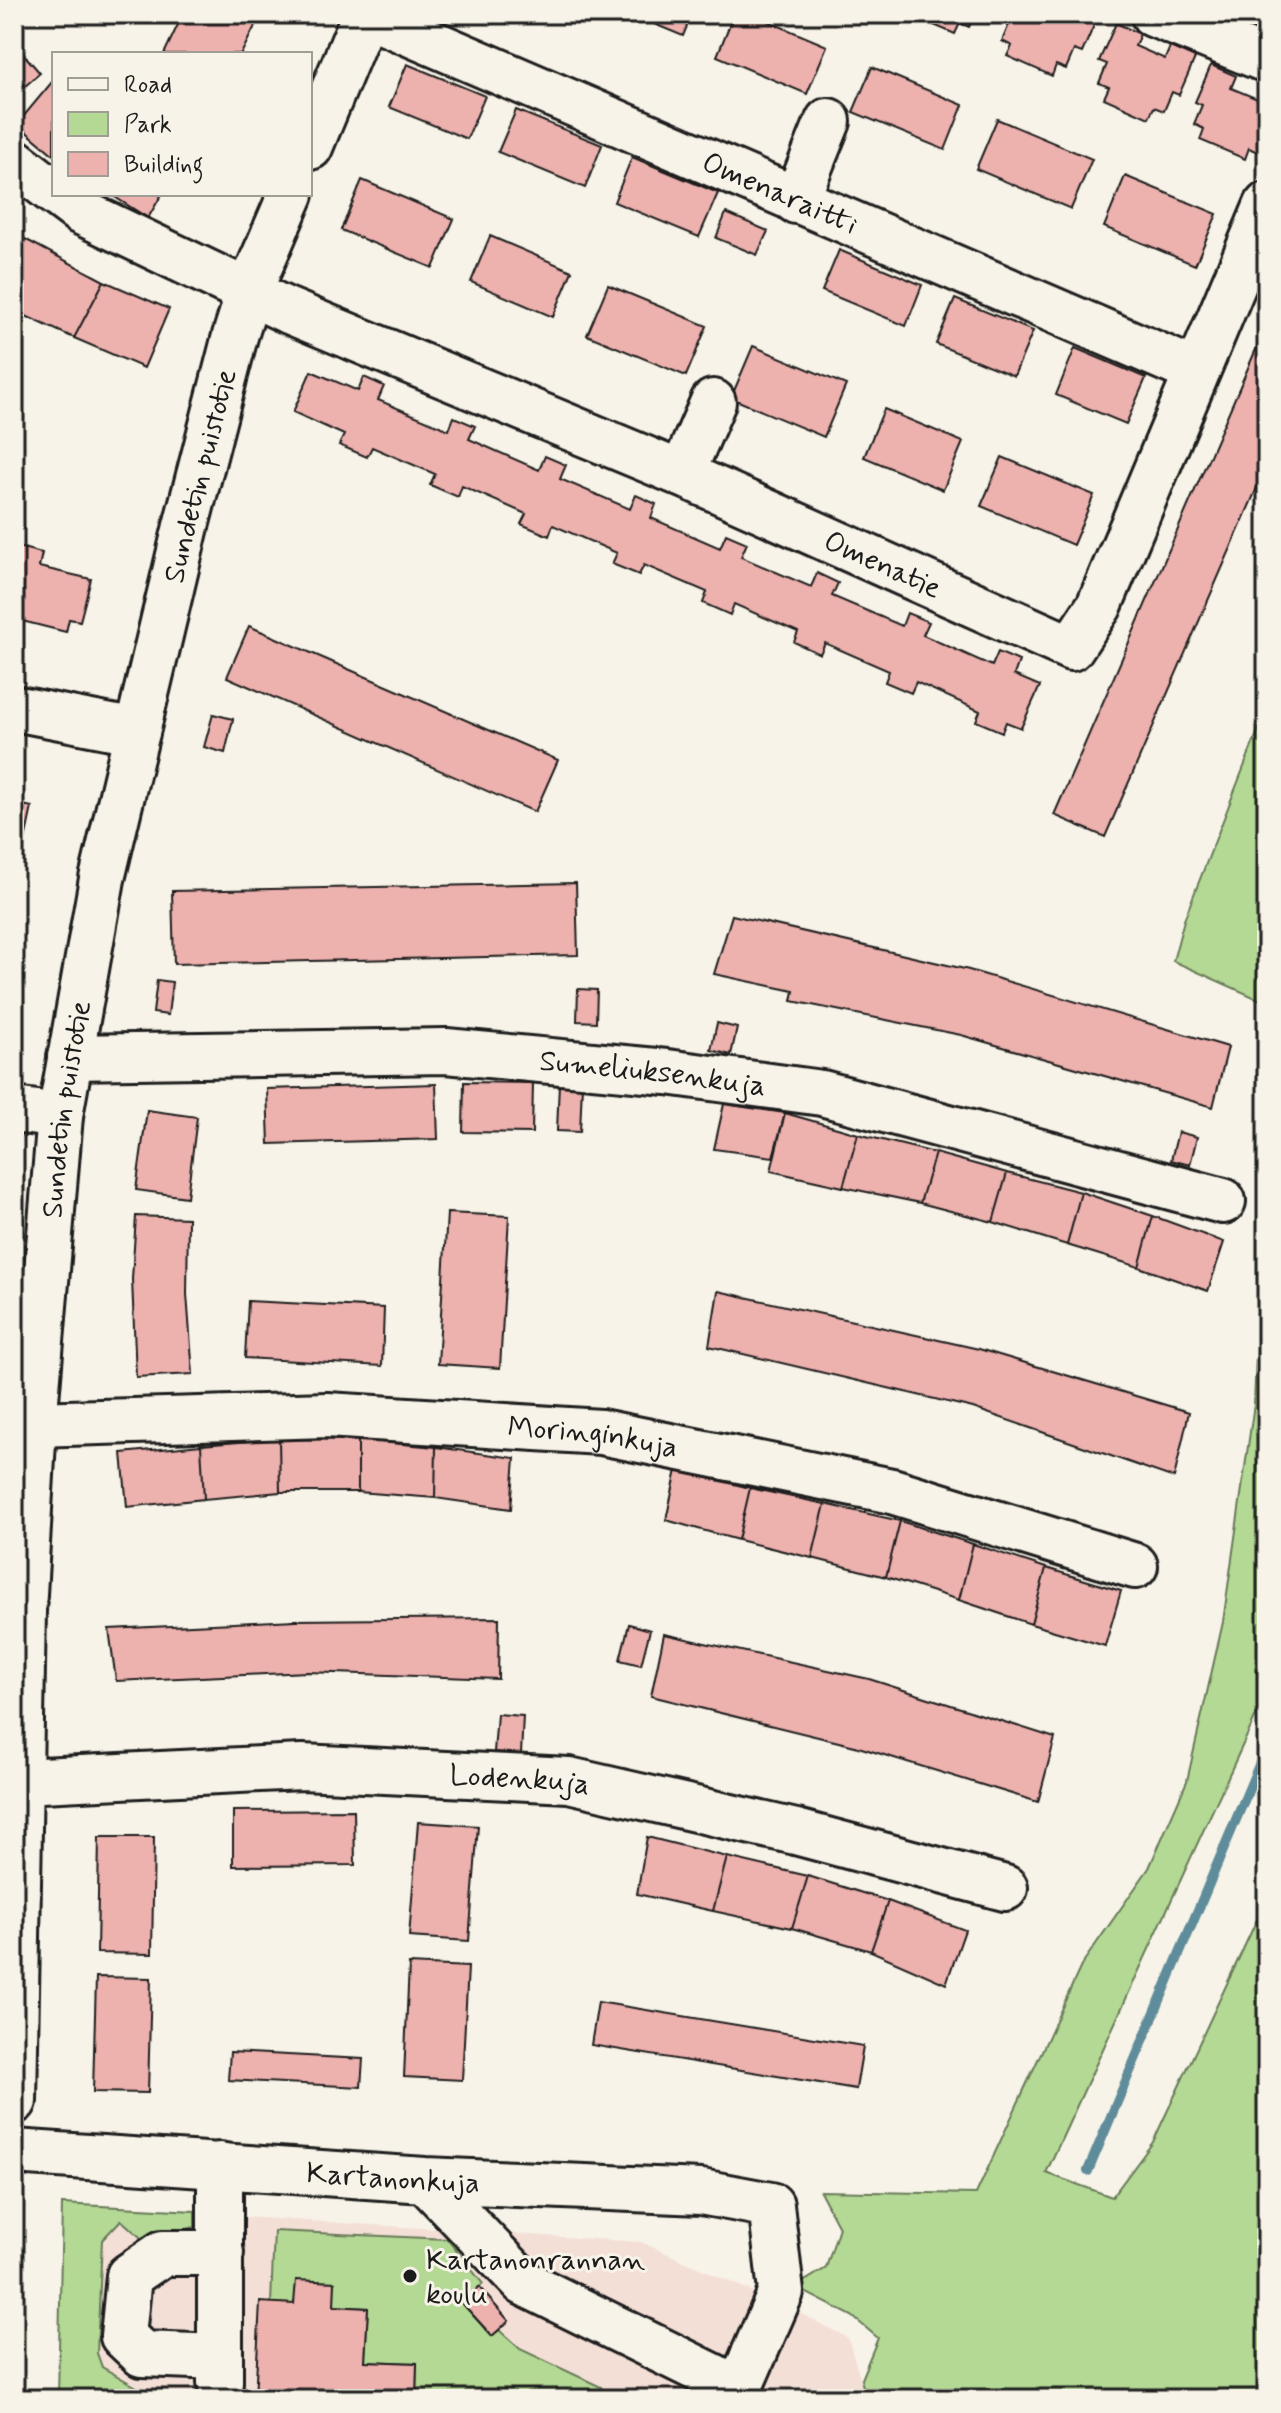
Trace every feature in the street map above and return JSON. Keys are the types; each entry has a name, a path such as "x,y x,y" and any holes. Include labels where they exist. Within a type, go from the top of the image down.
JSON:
{"street":[{"path":"312,142 365,14"},
{"name":"Omenaraitti","path":"365,14 1195,371"},
{"path":"1153,14 1267,60"},
{"path":"796,201 828,121"},
{"name":"Omenatie","path":"14,161 52,191"},
{"name":"Omenatie","path":"59,196 81,212 249,292 682,474 1071,648 1099,606 1267,205"},
{"name":"Sundetin puistotie","path":"14,2101 21,1781 22,1512 34,1424 60,1116 102,879 193,497 249,292 290,196"},
{"path":"682,474 713,402"},
{"path":"14,708 137,732"},
{"name":"Sumeliuksenkuja","path":"70,1057 446,1051 667,1072 822,1093 1223,1201"},
{"path":"14,1110 60,1116"},
{"name":"Moringinkuja","path":"34,1424 327,1415 601,1432 892,1491 1135,1566"},
{"name":"Lodenkuja","path":"21,1781 302,1767 569,1780 796,1832 1005,1888"},
{"name":"Kartanonkuja","path":"14,2152 425,2180 701,2192 771,2205 781,2292 739,2389 524,2283 425,2180"},
{"path":"220,2165 221,2253 220,2370 142,2354 123,2336 129,2276 163,2253 221,2253"}],"shaded area":[{"name":"Kartanonrannan koulu","path":"103,2208 641,2242 796,2311 848,2338 866,2399 101,2399 97,2353"}],"green space":[{"path":"1267,708 1267,1003 1173,961 1184,920"},
{"path":"1267,1201 1267,1692 1046,2173 1112,2197 1153,2142 1267,1898 1267,2399 866,2399 861,2379 878,2338 852,2316 795,2287 826,2268 839,2227 820,2191 976,2194 1082,1964 1149,1868 1187,1781 1223,1622 1254,1404 1262,1216"},
{"path":"62,2204 195,2211 195,2227 141,2238 121,2220 102,2240 97,2353 102,2367 147,2393 146,2399 58,2399"},
{"path":"274,2231 447,2239 483,2284 462,2303 491,2336 499,2330 520,2349 601,2387 605,2399 416,2398 417,2363 365,2361 368,2308 271,2303"}],"building":[{"path":"183,14 261,14 242,52 165,52"},
{"path":"630,14 692,14 683,36"},
{"path":"734,14 751,14 827,46 807,94 717,56"},
{"path":"975,14 969,27 960,23 955,34 910,15"},
{"path":"1005,14 1098,16 1082,53 1074,50 1066,69 1056,65 1052,76 1007,56 1012,46 1002,41 1010,22 1002,19"},
{"path":"1116,23 1140,34 1135,46 1165,59 1170,47 1195,58 1179,95 1172,92 1164,111 1154,107 1149,118 1104,98 1109,87 1099,83 1107,64 1099,61"},
{"path":"14,43 40,73 14,96"},
{"path":"407,64 485,96 467,139 389,107"},
{"path":"1211,65 1236,76 1231,88 1260,100 1267,89 1267,134 1259,153 1249,148 1245,159 1200,140 1204,129 1194,124 1202,105 1195,102"},
{"path":"872,67 963,105 945,150 853,112"},
{"path":"52,82 52,153 17,124"},
{"path":"516,110 602,145 585,188 498,152"},
{"path":"997,119 1092,159 1071,209 976,169"},
{"path":"632,157 718,193 699,237 614,202"},
{"path":"1125,176 1217,214 1195,265 1104,227"},
{"path":"362,180 454,219 433,268 341,230"},
{"path":"113,196 161,196 148,218"},
{"path":"726,213 768,231 757,255 716,238"},
{"path":"490,236 572,271 553,317 471,282"},
{"path":"21,237 104,281 74,338 19,313 24,305 14,299 14,247"},
{"path":"839,250 922,285 906,326 822,291"},
{"path":"104,281 169,309 144,368 74,338"},
{"path":"608,285 707,326 686,376 587,335"},
{"path":"955,299 1033,331 1014,376 936,344"},
{"path":"1267,324 1267,465 1105,837 1054,815"},
{"path":"753,346 846,385 824,437 731,398"},
{"path":"1075,348 1146,378 1126,424 1056,395"},
{"path":"311,371 358,391 364,377 384,386 378,400 449,430 454,417 475,426 469,439 539,470 545,456 566,465 560,479 630,509 636,495 656,504 651,518 720,548 726,534 747,543 741,557 811,587 817,573 838,583 832,596 902,626 907,613 929,622 923,635 992,666 998,652 1019,661 1014,675 1040,686 1021,728 1006,722 1002,732 976,721 980,711 916,682 911,693 885,682 889,671 825,643 820,654 794,642 798,632 734,604 730,615 703,603 707,592 644,565 639,575 612,564 617,553 553,525 549,536 521,524 526,514 462,486 458,497 430,485 435,474 372,447 367,457 339,445 344,435 293,412"},
{"path":"884,409 963,442 943,490 864,457"},
{"path":"1002,457 1094,495 1073,545 981,506"},
{"path":"14,546 42,553 39,567 91,579 80,621 69,619 66,632 14,619"},
{"path":"249,626 558,760 535,812 227,677"},
{"path":"213,714 233,719 225,753 204,747"},
{"path":"14,803 32,807 25,840 14,838"},
{"path":"576,883 578,955 174,964 172,891"},
{"path":"732,915 969,970 1228,1047 1213,1107 961,1035 792,1001 794,991 714,974"},
{"path":"157,980 172,982 168,1015 153,1013"},
{"path":"578,989 597,990 596,1022 577,1021"},
{"path":"717,1023 737,1028 731,1055 711,1050"},
{"path":"464,1082 533,1083 532,1133 463,1132"},
{"path":"559,1083 582,1084 580,1132 557,1131"},
{"path":"436,1084 438,1139 269,1144 267,1089"},
{"path":"724,1104 785,1113 773,1157 714,1149"},
{"path":"147,1110 197,1117 187,1197 136,1190"},
{"path":"785,1113 858,1134 843,1187 771,1171"},
{"path":"1178,1132 1197,1137 1190,1165 1171,1160"},
{"path":"858,1134 935,1153 920,1203 843,1187"},
{"path":"935,1153 1007,1173 993,1222 920,1203"},
{"path":"1007,1173 1081,1192 1067,1245 993,1222"},
{"path":"1081,1192 1153,1216 1139,1267 1067,1245"},
{"path":"447,1213 509,1216 500,1368 438,1364"},
{"path":"136,1216 188,1218 187,1294 193,1374 136,1377 132,1279"},
{"path":"1153,1216 1224,1242 1208,1291 1139,1267"},
{"path":"718,1291 979,1349 1189,1412 1174,1478 973,1408 709,1346"},
{"path":"248,1301 384,1308 382,1366 245,1358"},
{"path":"279,1439 358,1440 358,1492 280,1492"},
{"path":"279,1439 280,1492 204,1499 201,1445"},
{"path":"358,1440 436,1447 435,1498 358,1492"},
{"path":"201,1445 204,1499 127,1507 122,1453"},
{"path":"436,1447 515,1458 511,1509 435,1498"},
{"path":"677,1470 750,1488 738,1540 666,1520"},
{"path":"750,1488 825,1504 812,1558 738,1540"},
{"path":"825,1504 900,1521 886,1577 812,1558"},
{"path":"900,1521 973,1544 959,1600 886,1577"},
{"path":"973,1544 1046,1568 1031,1624 959,1600"},
{"path":"1046,1568 1121,1591 1105,1646 1031,1624"},
{"path":"499,1618 498,1679 307,1672 116,1681 109,1629 295,1620"},
{"path":"629,1624 650,1630 641,1665 620,1660"},
{"path":"664,1634 869,1679 1055,1738 1038,1802 855,1746 651,1696"},
{"path":"497,1714 523,1716 521,1754 494,1752"},
{"path":"354,1810 355,1865 233,1866 233,1811"},
{"path":"418,1822 478,1826 469,1941 409,1937"},
{"path":"99,1837 154,1837 152,1954 97,1953"},
{"path":"647,1837 727,1857 713,1911 637,1894"},
{"path":"727,1857 808,1876 792,1928 713,1911"},
{"path":"808,1876 888,1901 871,1951 792,1928"},
{"path":"888,1901 965,1930 946,1984 871,1951"},
{"path":"409,1964 468,1967 462,2080 404,2077"},
{"path":"96,1977 151,1978 148,2093 93,2092"},
{"path":"598,2002 863,2046 856,2089 591,2045"},
{"path":"230,2052 363,2059 361,2087 228,2080"},
{"path":"296,2280 335,2282 334,2306 368,2308 365,2361 417,2363 416,2398 438,2399 255,2399 260,2302 294,2304"},
{"path":"479,2287 509,2321 492,2336 462,2303"}],"waterway":[{"path":"1088,2171 1267,1746"}],"place":[{"name":"Kartanonrannan koulu","path":"410,2276"}]}
